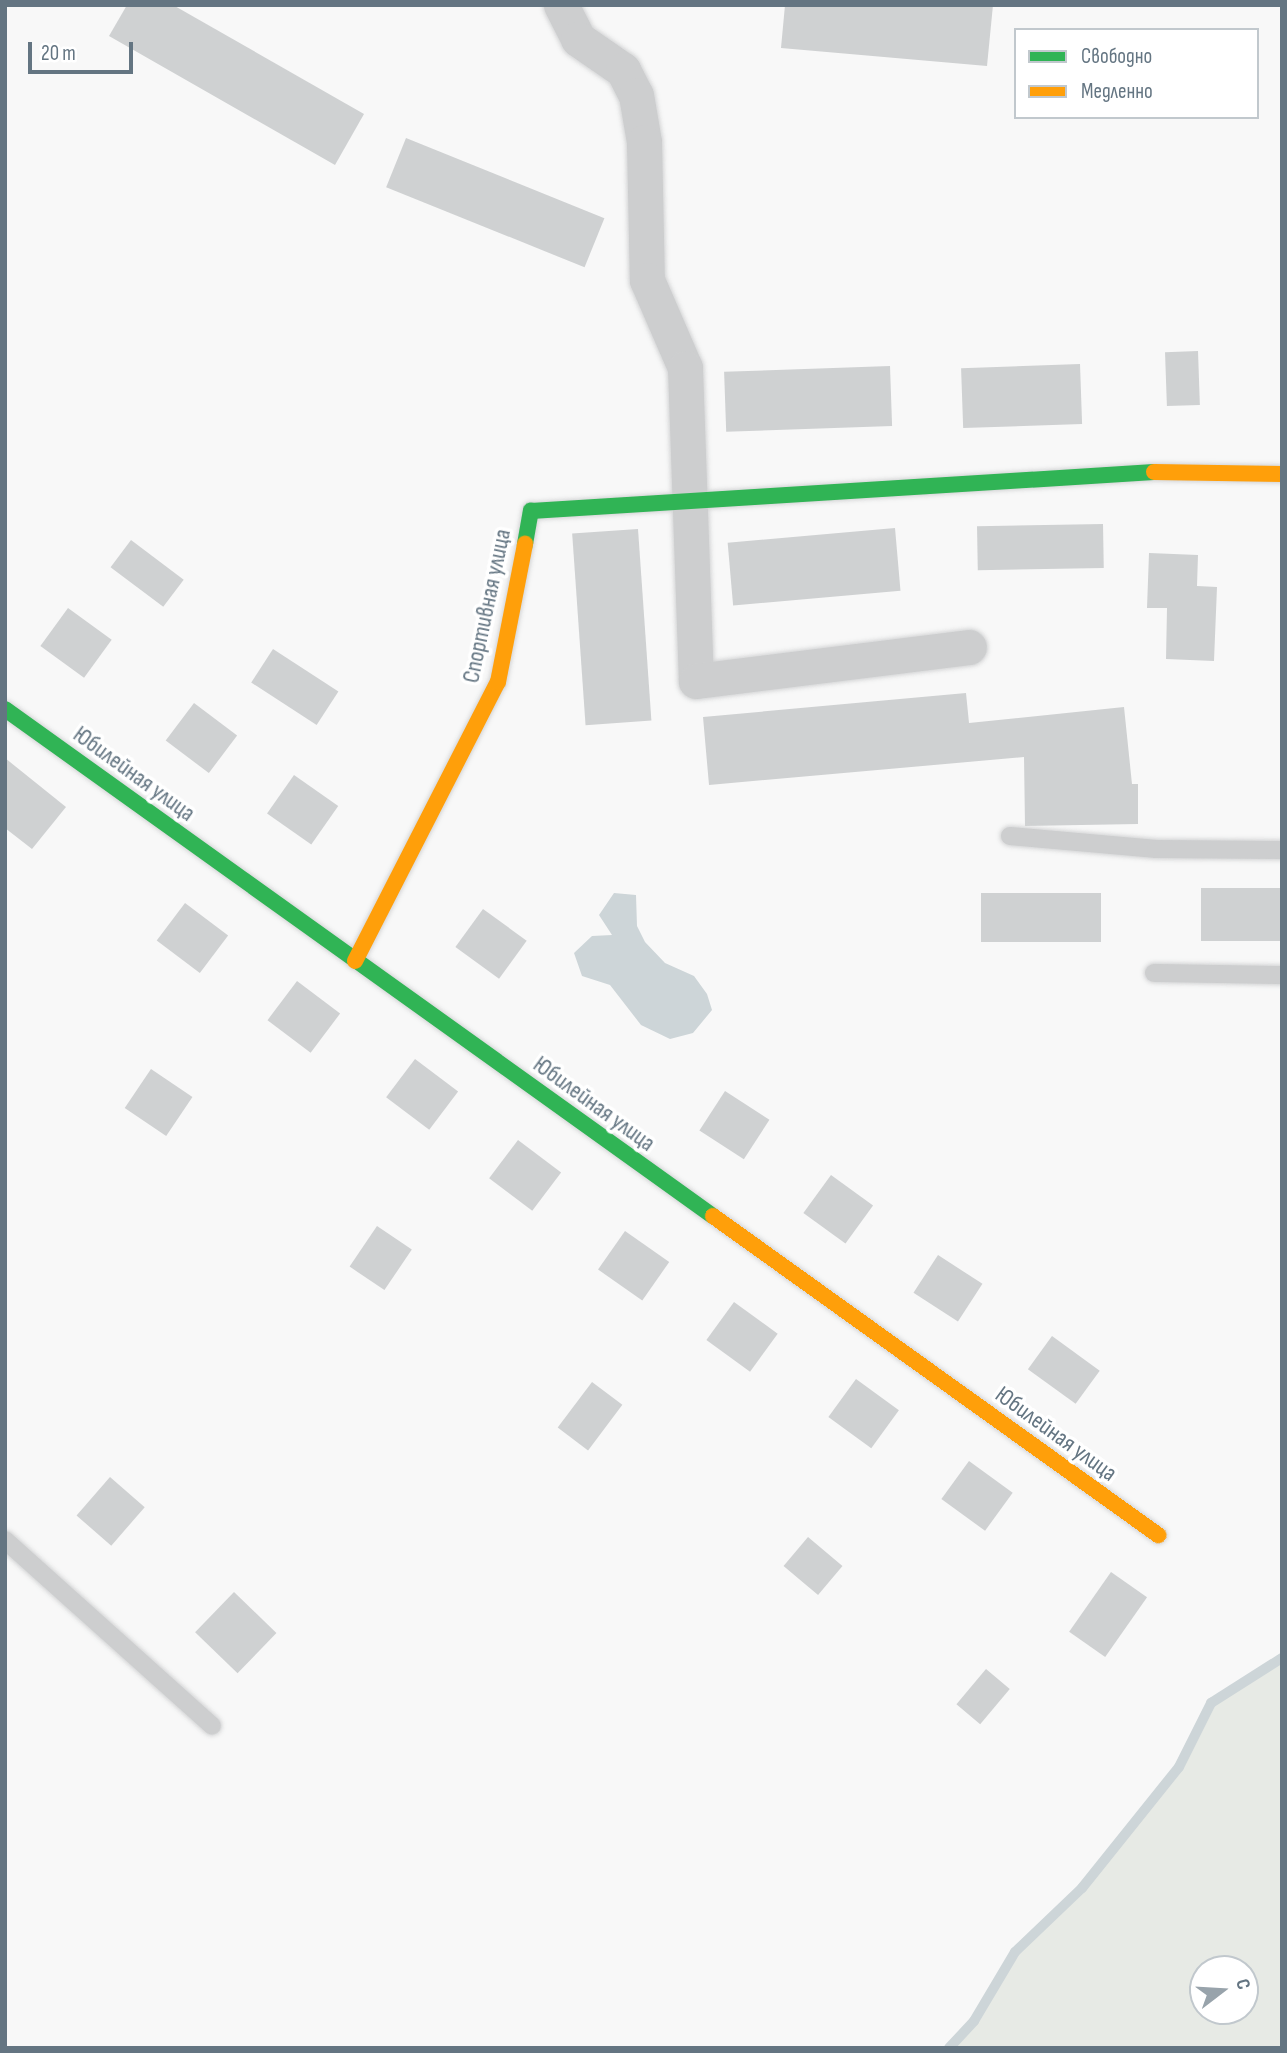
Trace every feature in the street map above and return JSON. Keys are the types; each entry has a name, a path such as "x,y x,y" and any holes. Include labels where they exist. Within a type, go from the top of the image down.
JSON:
{"street":[{"path":"561,5 578,39 623,69 636,95 644,142 647,280 685,368 687,500 696,681 969,647"},
{"path":"687,500 1132,472 1282,474"},
{"name":"Спортивная улица","path":"355,961 498,682 531,512 687,500"},
{"name":"Юбилейная улица","path":"5,709 1158,1535"}],"lane":[{"path":"1010,836 1156,849 1282,850"},
{"path":"1154,973 1282,975"},
{"path":"5,1540 212,1726"}],"shaded area":[{"path":"614,893 636,895 637,926 645,942 665,963 694,976 707,994 712,1010 693,1033 670,1039 641,1025 610,985 582,976 574,953 592,936 612,935 599,915"},
{"path":"1282,1658 1282,2048 949,2048 974,2021 1015,1952 1082,1888 1179,1767 1211,1703"}],"building":[{"path":"127,5 173,5 364,114 335,165 109,36"},
{"path":"785,5 993,5 987,66 781,48"},
{"path":"406,138 604,218 585,267 386,187"},
{"path":"1198,351 1200,405 1167,406 1165,352"},
{"path":"1080,364 1082,424 963,428 961,368"},
{"path":"890,366 892,426 726,432 724,372"},
{"path":"1103,524 1104,568 978,570 977,526"},
{"path":"895,528 900,591 733,605 728,543"},
{"path":"638,529 651,721 586,725 572,534"},
{"path":"131,540 184,580 163,607 111,567"},
{"path":"1149,553 1198,555 1197,586 1217,587 1214,661 1166,659 1167,608 1147,608"},
{"path":"68,608 112,640 84,678 40,646"},
{"path":"273,649 338,691 317,725 251,683"},
{"path":"966,693 969,723 1124,707 1132,784 1138,784 1138,824 1025,826 1024,757 709,785 703,717"},
{"path":"194,703 237,735 209,773 166,741"},
{"path":"5,758 66,807 32,849 5,828"},
{"path":"294,775 338,806 311,844 267,814"},
{"path":"1201,888 1282,888 1282,941 1201,941"},
{"path":"981,893 1101,893 1101,942 981,942"},
{"path":"185,903 228,935 200,973 157,941"},
{"path":"483,909 527,941 499,979 455,947"},
{"path":"297,981 340,1013 311,1053 268,1020"},
{"path":"415,1059 458,1091 429,1130 386,1097"},
{"path":"151,1069 192,1097 166,1136 125,1108"},
{"path":"725,1091 769,1120 744,1159 699,1130"},
{"path":"518,1140 561,1172 532,1211 489,1178"},
{"path":"831,1175 873,1206 845,1244 803,1213"},
{"path":"377,1226 412,1249 384,1290 350,1267"},
{"path":"625,1231 669,1262 642,1300 598,1270"},
{"path":"938,1255 982,1284 958,1322 913,1293"},
{"path":"734,1302 778,1334 750,1372 706,1340"},
{"path":"1052,1336 1100,1371 1076,1404 1028,1369"},
{"path":"856,1379 899,1410 871,1448 828,1417"},
{"path":"592,1382 622,1405 588,1450 558,1428"},
{"path":"969,1461 1013,1493 985,1531 941,1499"},
{"path":"110,1477 145,1507 111,1546 77,1515"},
{"path":"808,1537 842,1566 818,1595 784,1566"},
{"path":"1111,1572 1147,1597 1105,1657 1069,1632"},
{"path":"234,1592 276,1633 238,1673 195,1632"},
{"path":"986,1669 1010,1689 980,1724 956,1704"}],"waterway":[{"path":"949,2048 974,2021 1015,1952 1082,1888 1179,1767 1211,1703 1282,1658"}],"traffic: fast":[{"path":"525,544 531,511 1154,472"},
{"path":"5,709 713,1216"}],"traffic: slow":[{"path":"1154,472 1282,474"},
{"path":"355,961 498,682 525,544"},
{"path":"713,1216 1158,1535"}]}
